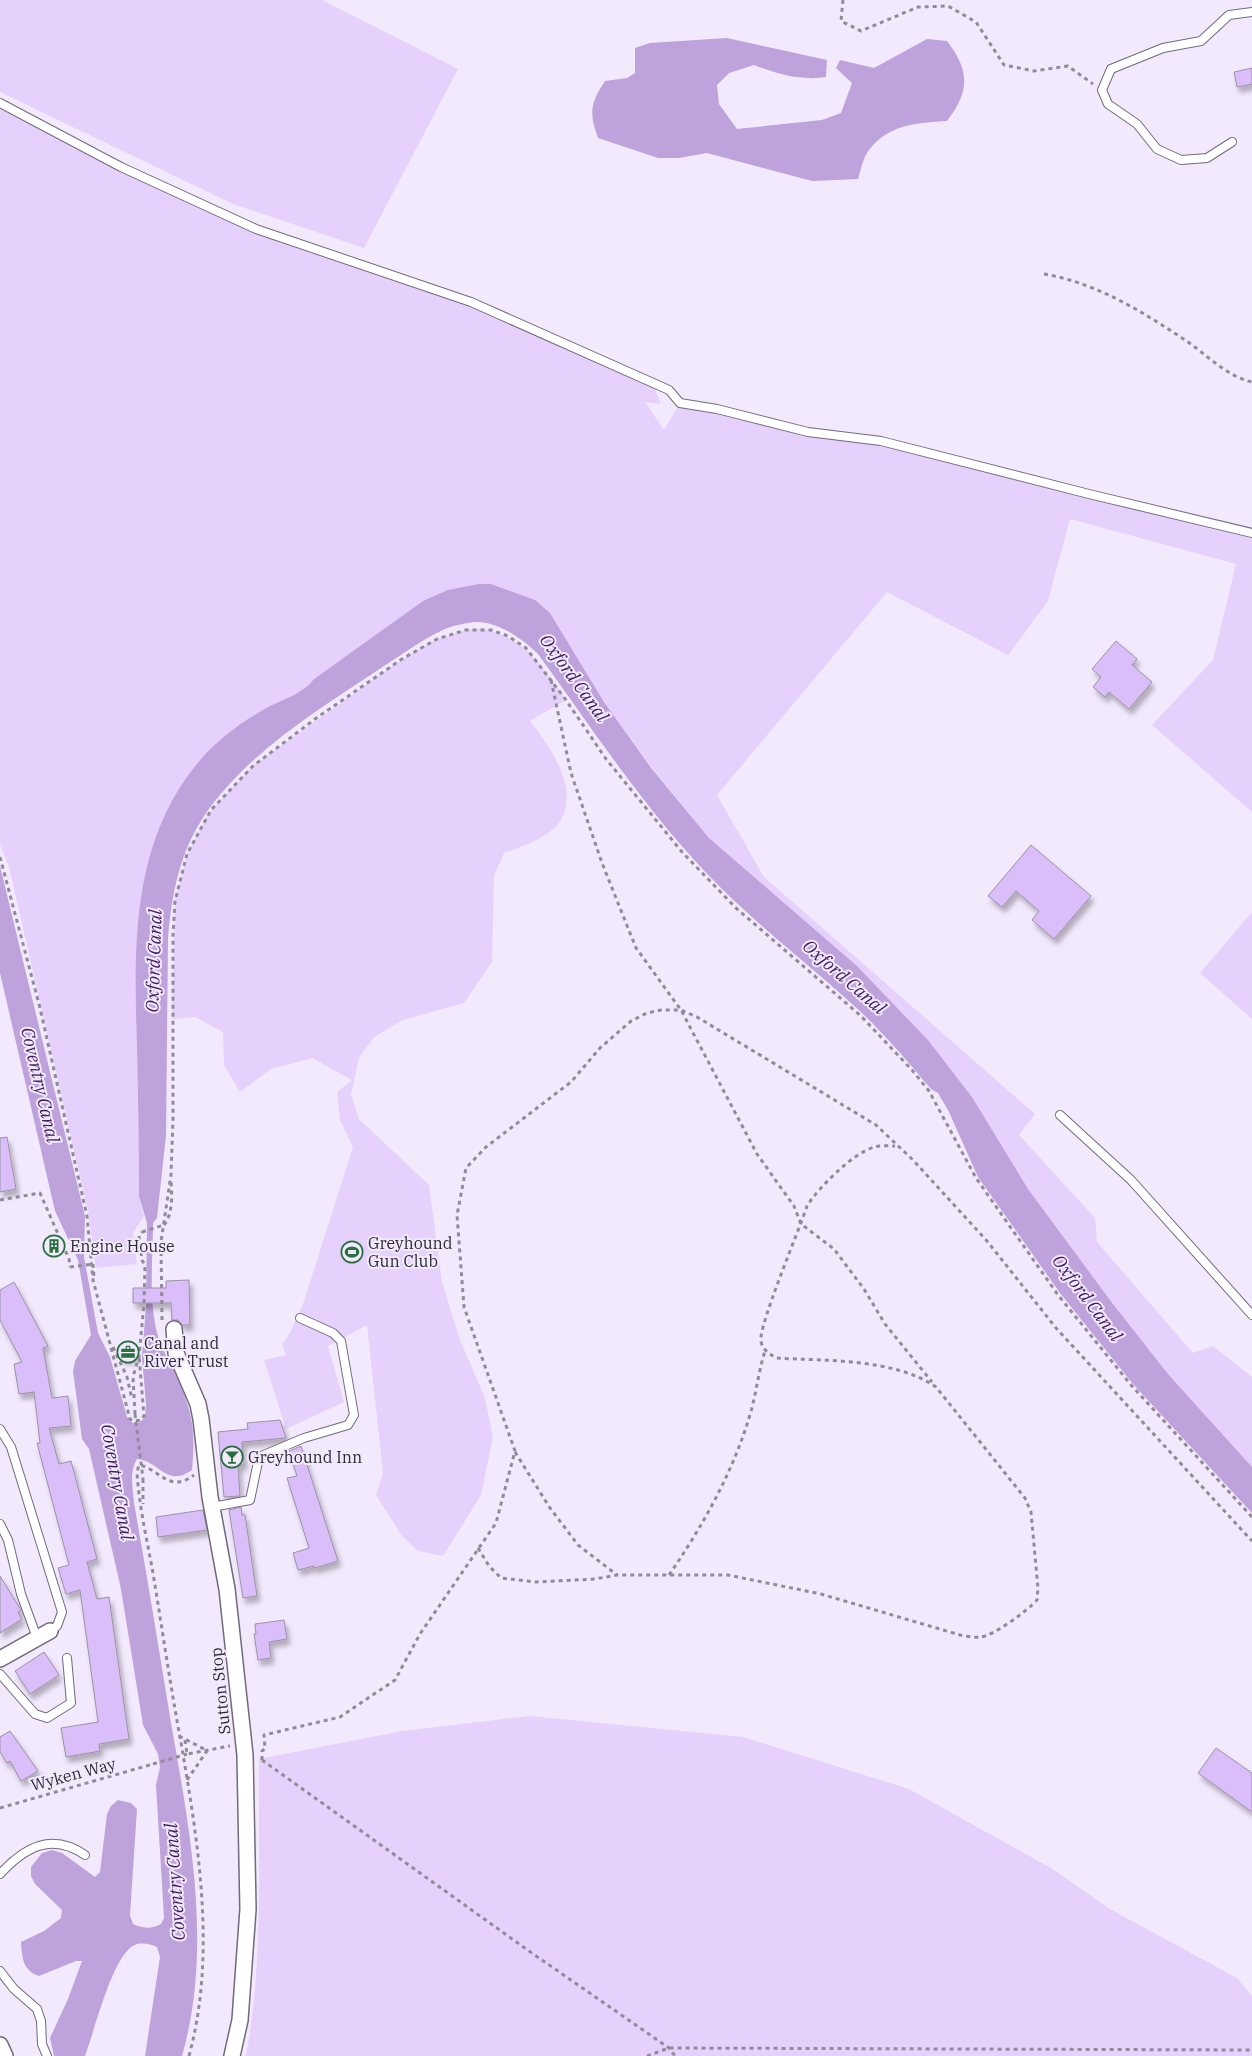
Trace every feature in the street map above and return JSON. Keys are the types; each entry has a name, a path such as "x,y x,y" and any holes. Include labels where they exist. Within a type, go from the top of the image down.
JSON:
{"street":[{"name":"Sutton Stop","path":"168,1329 198,1404 201,1419 212,1508 227,1589 244,1755 248,1909 240,2020 232,2056"},
{"path":"0,1659 44,1635"},
{"path":"0,2045 5,2056"}],"lane":[{"path":"1232,142 1206,158 1181,160 1157,150 1137,124 1108,104 1102,90 1111,69 1163,48 1201,41 1229,15 1252,12"},
{"path":"0,103 121,167 256,229 472,302 668,390 680,403 717,409 808,432 881,441 1252,533"},
{"path":"1060,1115 1131,1180 1252,1315"},
{"path":"212,1508 250,1500 259,1457 304,1438 348,1425 354,1415 340,1341 333,1332 300,1318"},
{"path":"0,1429 11,1447 62,1612 57,1626 44,1635 21,1594 8,1540 0,1524"},
{"path":"0,1674 35,1714 47,1718 72,1703 67,1658"},
{"path":"0,1874 13,1862 43,1844 60,1843 73,1847 84,1855"},
{"path":"0,1971 14,1989 37,2009 41,2021 42,2044 46,2056"}],"path":[{"path":"843,0 841,21 861,31 918,7 948,6 976,22 1004,65 1034,71 1068,66 1102,90"},
{"path":"1044,274 1069,278 1107,294 1188,342 1239,379 1252,382"},
{"path":"0,857 40,1008 87,1216 93,1280 111,1344 118,1379 130,1419 133,1421 141,1420 144,1416 139,1356 145,1266 142,1260 139,1236 142,1232 164,1225 168,1219 172,1194 173,935 175,901 187,854 211,810 253,766 402,659 437,639 466,630 479,629 508,636 526,648 551,680 606,759 682,852 736,908 861,1016 912,1070 929,1091 976,1178 1058,1295 1131,1385 1252,1517"},
{"path":"478,1548 489,1566 501,1578 536,1582 617,1576 728,1575 803,1590 960,1635 981,1637 993,1632 1030,1607 1037,1600 1038,1588 1031,1512 1025,1498 885,1324 864,1288 834,1249 801,1224 794,1206 757,1154 681,1010 636,948 602,863 571,773 551,680"},
{"path":"617,1576 578,1545 550,1508 515,1452 464,1307 457,1215 466,1168 486,1147 571,1082 600,1048 631,1021 647,1013 681,1010 876,1126 913,1160 988,1241 1056,1328 1252,1541"},
{"path":"896,1146 874,1147 840,1168 815,1192 766,1315 760,1340 765,1351 776,1358 856,1363 921,1377 936,1387"},
{"path":"168,1329 161,1242 171,1175"},
{"path":"0,1200 40,1193 69,1258 70,1267 93,1264 95,1274 93,1280"},
{"path":"111,1344 119,1356 127,1378 134,1408 143,1479 143,1515"},
{"path":"669,1576 712,1505 737,1452 750,1416 765,1351"},
{"path":"134,1408 133,1377 139,1356"},
{"path":"515,1452 496,1523 420,1634 395,1680 340,1717 264,1735 265,1749 262,1751 262,1760 529,1951 669,2048 675,2056"},
{"path":"189,2056 195,2032 201,1979 203,1921 199,1868 187,1780 137,1482 139,1465 145,1466 169,1482 187,1480 196,1473"},
{"path":"179,1736 207,1750 187,1780"},
{"path":"185,1740 187,1754"},
{"name":"Wyken Way","path":"0,1808 187,1754 228,1745 254,1761 262,1760"},
{"path":"647,2056 669,2048 1252,2050"}],"shaded area":[{"path":"0,0 322,0 458,69 364,248 233,204 0,92"},
{"path":"0,109 154,186 278,242 478,309 655,389 661,404 645,402 664,430 680,403 807,432 881,441 1252,533 1252,812 1152,725 1213,660 1236,564 1070,519 1048,601 1008,655 887,592 717,795 764,877 1035,1114 1019,1135 1095,1218 1097,1242 1193,1353 1213,1346 1252,1377 1252,1467 1168,1374 1113,1304 1028,1189 972,1097 928,1040 857,966 709,838 653,769 604,702 550,613 423,601 314,679 299,692 270,706 239,725 203,756 174,796 159,830 148,865 141,900 137,937 136,1011 139,1196 144,1216 133,1233 137,1264 96,1268 88,1211 9,867 0,844"},
{"path":"479,629 508,637 520,645 539,664 566,700 530,721 546,743 560,768 567,794 566,807 561,820 550,831 535,841 504,853 494,876 492,962 464,1003 403,1020 374,1037 359,1058 351,1095 359,1119 429,1185 442,1282 460,1340 485,1398 493,1437 481,1495 443,1556 418,1551 402,1536 376,1495 383,1473 367,1325 328,1346 344,1402 286,1429 264,1360 286,1355 282,1344 290,1333 303,1304 353,1147 340,1120 337,1092 352,1080 312,1058 271,1069 240,1092 224,1065 223,1032 195,1017 172,1019 175,901 187,854 211,810 253,766 402,659 437,639 466,630"},
{"path":"1252,912 1252,1019 1200,973"},
{"path":"530,1716 743,1737 909,1789 1051,1868 1110,1909 1237,1978 1252,1996 1252,2056 246,2056 252,2019 258,1945 259,1759 402,1731"}],"water":[{"path":"727,38 827,60 826,77 790,76 754,65 729,73 717,85 719,104 737,129 822,120 841,113 852,83 836,68 840,60 874,68 927,39 947,41 955,52 963,72 963,90 955,110 947,121 914,124 895,130 877,141 865,156 858,179 812,181 707,153 679,158 658,158 598,138 592,115 596,96 605,81 627,78 635,73 635,48 650,43"},
{"path":"479,584 491,584 535,600 550,613 604,702 652,769 709,838 857,966 928,1040 972,1097 1028,1189 1113,1304 1168,1374 1252,1467 1252,1513 1133,1384 1060,1293 978,1177 949,1112 938,1093 931,1089 862,1013 774,937 697,863 648,805 538,654 518,637 492,624 475,622 445,629 414,646 329,702 259,755 230,783 208,811 191,839 181,866 171,910 168,939 166,1135 157,1218 153,1223 152,1294 159,1340 189,1408 193,1430 192,1470 183,1475 169,1475 152,1464 137,1459 133,1469 132,1480 134,1503 191,1847 197,1932 196,1974 191,2015 182,2056 145,2056 160,1957 157,1947 142,1944 131,1947 121,1959 103,2000 85,2056 54,2056 50,2038 68,1999 82,1961 76,1961 39,1976 30,1971 24,1963 21,1942 44,1931 61,1918 62,1910 35,1884 31,1876 31,1867 42,1853 52,1850 62,1853 95,1877 100,1872 107,1814 111,1806 118,1800 131,1803 137,1809 130,1915 133,1924 141,1927 151,1928 161,1924 164,1918 156,1785 160,1767 158,1754 143,1725 121,1589 89,1449 82,1439 73,1371 75,1361 91,1335 78,1260 55,1211 0,973 0,866 85,1216 84,1257 98,1333 110,1357 127,1417 133,1423 138,1423 145,1418 146,1404 142,1357 146,1306 147,1223 139,1196 136,1011 137,937 141,900 148,865 159,830 174,796 196,765 203,756 239,725 270,706 299,692 314,679 423,601 448,590"}],"building":[{"path":"1252,68 1252,84 1237,87 1234,72"},
{"path":"1116,641 1137,659 1132,665 1152,682 1129,709 1109,692 1105,697 1093,687 1101,677 1092,669"},
{"path":"1031,845 1091,896 1054,939 1032,920 1039,911 1016,891 1002,907 988,896"},
{"path":"7,1137 16,1189 0,1192 0,1138"},
{"path":"189,1280 190,1325 182,1325 178,1320 172,1320 171,1303 133,1303 133,1288 166,1288 166,1281"},
{"path":"14,1282 48,1346 43,1348 52,1398 68,1396 71,1426 49,1428 59,1464 71,1461 97,1559 87,1562 97,1599 109,1597 129,1739 99,1744 100,1751 66,1757 61,1728 98,1722 80,1590 66,1594 58,1568 69,1565 37,1443 40,1443 34,1392 19,1394 14,1364 22,1362 0,1320 0,1290"},
{"name":"Canal and River Trust","path":"134,1344 136,1357 122,1359 121,1346"},
{"name":"Greyhound Inn","path":"280,1420 286,1438 242,1442 244,1465 238,1465 240,1496 224,1497 218,1432 248,1429 247,1423"},
{"path":"301,1446 338,1561 315,1568 314,1566 298,1570 293,1553 309,1548 287,1478 297,1476 289,1451"},
{"path":"241,1507 242,1515 245,1515 257,1596 243,1598 229,1510"},
{"path":"203,1510 207,1530 158,1537 156,1517"},
{"path":"0,1576 21,1610 18,1612 22,1619 0,1633"},
{"path":"284,1620 287,1639 269,1642 271,1658 258,1660 254,1634 256,1634 255,1624"},
{"path":"44,1652 59,1675 30,1694 15,1671"},
{"path":"10,1731 38,1771 21,1781 10,1761 7,1763 0,1752 0,1737"},
{"path":"1216,1748 1252,1773 1252,1812 1198,1773"}],"place":[{"name":"Engine House","path":"54,1246"},
{"name":"Greyhound Gun Club","path":"352,1252"},
{"name":"Canal and River Trust","path":"128,1352"},
{"name":"Greyhound Inn","path":"232,1457"}],"water label":[{"name":"Oxford Canal","path":"574,678"},
{"name":"Oxford Canal","path":"154,961"},
{"name":"Oxford Canal","path":"844,977"},
{"name":"Coventry Canal","path":"40,1085"},
{"name":"Oxford Canal","path":"1087,1298"},
{"name":"Coventry Canal","path":"117,1482"},
{"name":"Coventry Canal","path":"175,1882"}]}
